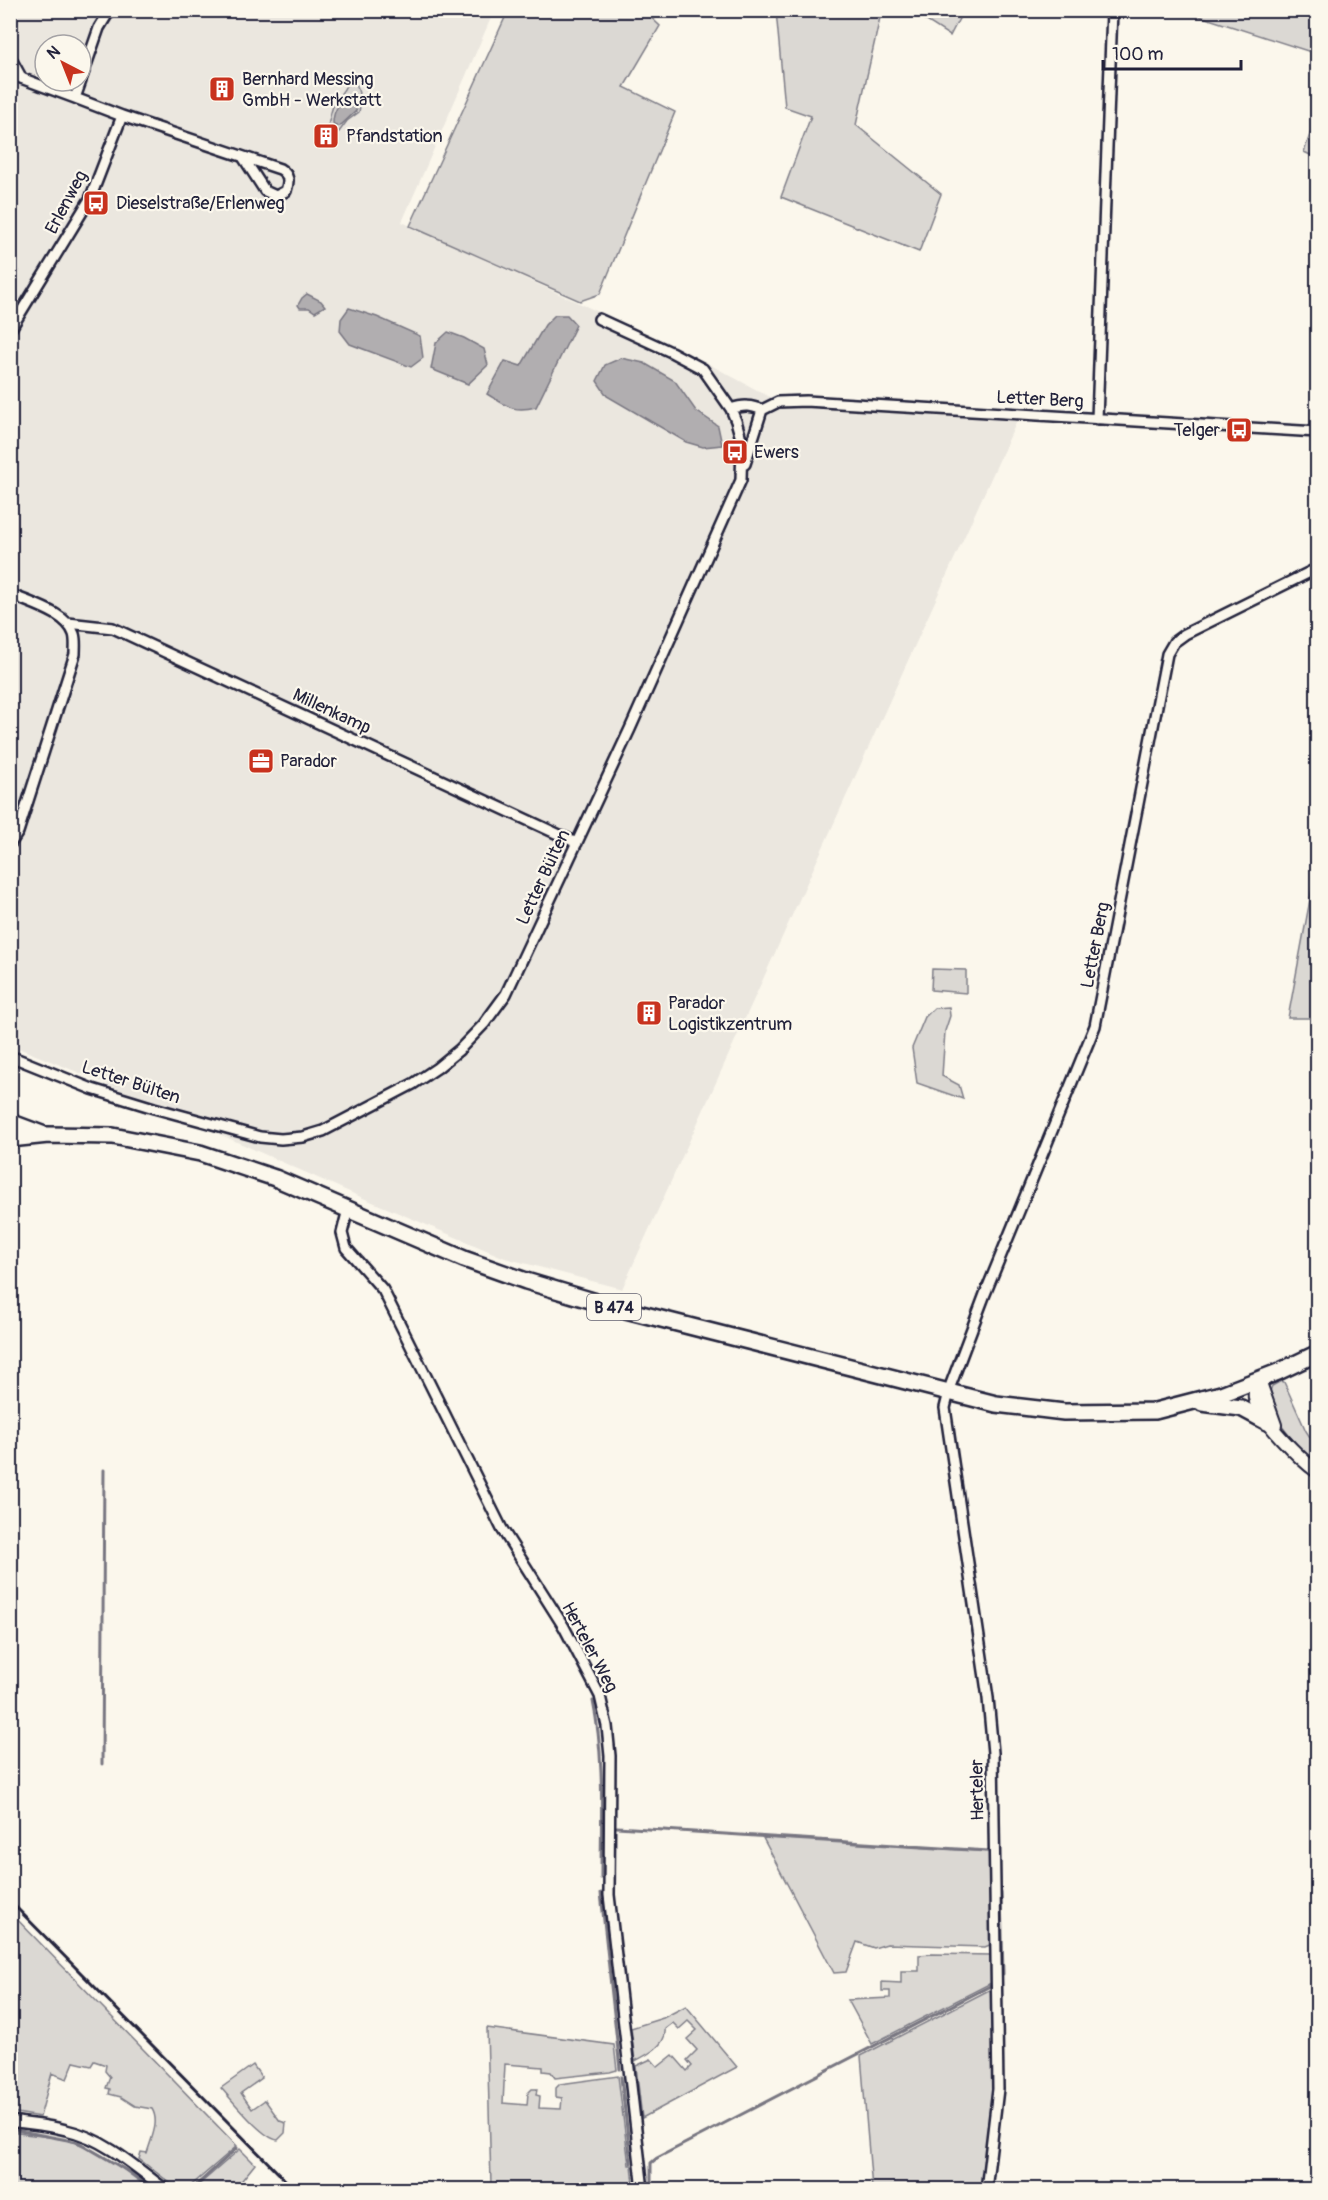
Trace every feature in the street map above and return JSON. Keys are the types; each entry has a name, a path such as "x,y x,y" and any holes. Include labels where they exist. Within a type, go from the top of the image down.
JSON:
{"main road":[{"path":"10,1122 48,1135"},
{"name":"B 474","path":"10,1139 48,1135 112,1136 191,1151 275,1178 464,1259 552,1290 996,1404 1074,1413 1155,1411 1193,1402 1259,1380 1317,1353"},
{"path":"1193,1402 1241,1408 1267,1422"}],"street":[{"path":"93,46 99,28 110,10"},
{"path":"1097,418 1112,10"},
{"path":"10,57 21,77"},
{"path":"10,74 122,116 285,172 289,182 286,191 276,196 265,192 243,158"},
{"path":"75,98 77,93"},
{"name":"Erlenweg","path":"10,330 90,199 122,116"},
{"name":"Letter Bülten","path":"10,1056 92,1089 260,1137 281,1139 303,1137 323,1131 421,1078 459,1050 484,1024 506,994 578,843 741,480 742,441 731,409 703,369 599,319"},
{"name":"Letter Berg","path":"762,410 778,402 806,401 922,410 1317,432"},
{"path":"731,409 753,406 762,410 742,472"},
{"name":"Letter Berg","path":"949,1393 985,1294 1095,1026 1167,654 1174,642 1185,634 1317,568"},
{"path":"10,594 56,615 68,623 75,636 75,654 18,832 10,844"},
{"name":"Millenkamp","path":"68,623 113,628 578,843"},
{"name":"Herteler Weg","path":"348,1209 342,1233 346,1248 383,1290 502,1529 564,1627 600,1696 607,1726 610,1756 609,1895 643,2190"},
{"path":"1259,1380 1255,1399 1260,1412 1299,1457 1317,1472"},
{"path":"1259,1380 1279,1434"},
{"name":"Herteler","path":"949,1393 945,1408 946,1422 988,1698 993,1752 998,2089 986,2190"},
{"path":"10,2121 68,2130 90,2139 132,2164 166,2190"}],"shaded area":[{"path":"877,10 881,13 856,125 941,194 919,252 781,197 811,116 785,107 776,11"},
{"path":"10,11 494,11 402,222 688,353 781,403 1017,421 622,1289 505,1258 363,1198 102,1082 11,1045"},
{"path":"508,11 644,11 660,26 624,87 675,112 600,294 580,301 410,226"},
{"path":"911,11 963,11 950,36"},
{"path":"1184,11 1317,11 1317,54"},
{"path":"354,75 361,101 359,112 347,121 339,132 333,131 328,126 333,106 349,78"},
{"path":"347,98 358,104 356,111 340,126 336,126 333,123 335,112 341,102"},
{"path":"1317,114 1317,158 1304,152"},
{"path":"307,294 321,301 325,306 315,312 309,308 300,308 298,305"},
{"path":"349,308 377,317 420,336 423,358 411,367 350,344 340,331 341,319"},
{"path":"555,315 567,315 576,325 536,407 516,409 487,394 505,361 521,366 545,325"},
{"path":"448,332 484,349 488,365 468,384 431,369 436,343"},
{"path":"621,358 644,363 675,381 696,411 718,426 722,445 703,447 686,442 607,396 597,381 605,365"},
{"path":"1317,862 1317,1018 1288,1018"},
{"path":"932,969 966,970 966,993 931,990"},
{"path":"949,1007 950,1016 945,1031 942,1076 959,1085 963,1099 917,1083 912,1048 925,1017 934,1008"},
{"path":"1281,1381 1284,1382 1306,1431 1317,1448 1317,1465 1301,1450 1276,1418 1270,1396 1272,1386"},
{"path":"763,1838 990,1852 992,1944 985,1947 887,1944 874,1948 857,1942 846,1972 834,1973"},
{"path":"10,1912 237,2146 187,2189 178,2189 139,2159 141,2152 147,2153 154,2131 154,2114 152,2109 135,2106 121,2097 109,2094 110,2089 106,2088 110,2077 105,2071 106,2065 94,2061 91,2066 74,2062 67,2079 52,2073 40,2117 11,2112"},
{"path":"919,1955 992,1955 993,1982 872,2044 848,2000 890,1998 890,1991 882,1991 882,1982 901,1983 901,1971 919,1971"},
{"path":"993,1988 994,2087 982,2189 872,2189 861,2056"},
{"path":"686,2006 737,2067 642,2118 636,2066 651,2059 658,2067 673,2055 687,2071 692,2066 687,2060 697,2050 687,2039 697,2030 688,2021 679,2029 673,2023 665,2029 660,2045 635,2061 631,2028 663,2018"},
{"path":"487,2028 614,2045 617,2070 610,2072 555,2078 551,2072 543,2071 543,2067 505,2064 503,2103 527,2105 528,2093 532,2089 537,2089 536,2095 540,2096 539,2108 561,2109 562,2098 556,2097 556,2088 560,2084 618,2076 629,2165 632,2165 634,2184 491,2185"},
{"path":"253,2065 262,2078 241,2093 252,2109 265,2100 280,2121 286,2123 285,2133 278,2140 256,2126 221,2088"},
{"path":"11,2132 77,2143 110,2160 150,2189 11,2189"},
{"path":"240,2149 255,2164 235,2189 194,2189"}],"waterway":[{"path":"10,269 18,271"},
{"path":"102,1764 104,1470"},
{"path":"593,1701 601,1767 601,1878"},
{"path":"617,1827 989,1851"},
{"path":"601,1893 620,2069"},
{"path":"1001,1893 1003,1974"},
{"path":"651,2190 651,2163 657,2158 992,1985"},
{"path":"621,2077 631,2163"},
{"path":"10,2129 78,2142 131,2173 153,2190"},
{"path":"191,2190 237,2148"}],"railway":[{"path":"10,1901 295,2190"}],"place":[{"name":"Bernhard Messing GmbH - Werkstatt","path":"222,89"},
{"name":"Pfandstation","path":"326,136"},
{"name":"Dieselstraße/Erlenweg","path":"96,203"},
{"name":"Telger","path":"1239,430"},
{"name":"Ewers","path":"735,452"},
{"name":"Parador","path":"261,761"},
{"name":"Parador Logistikzentrum","path":"649,1013"}]}
